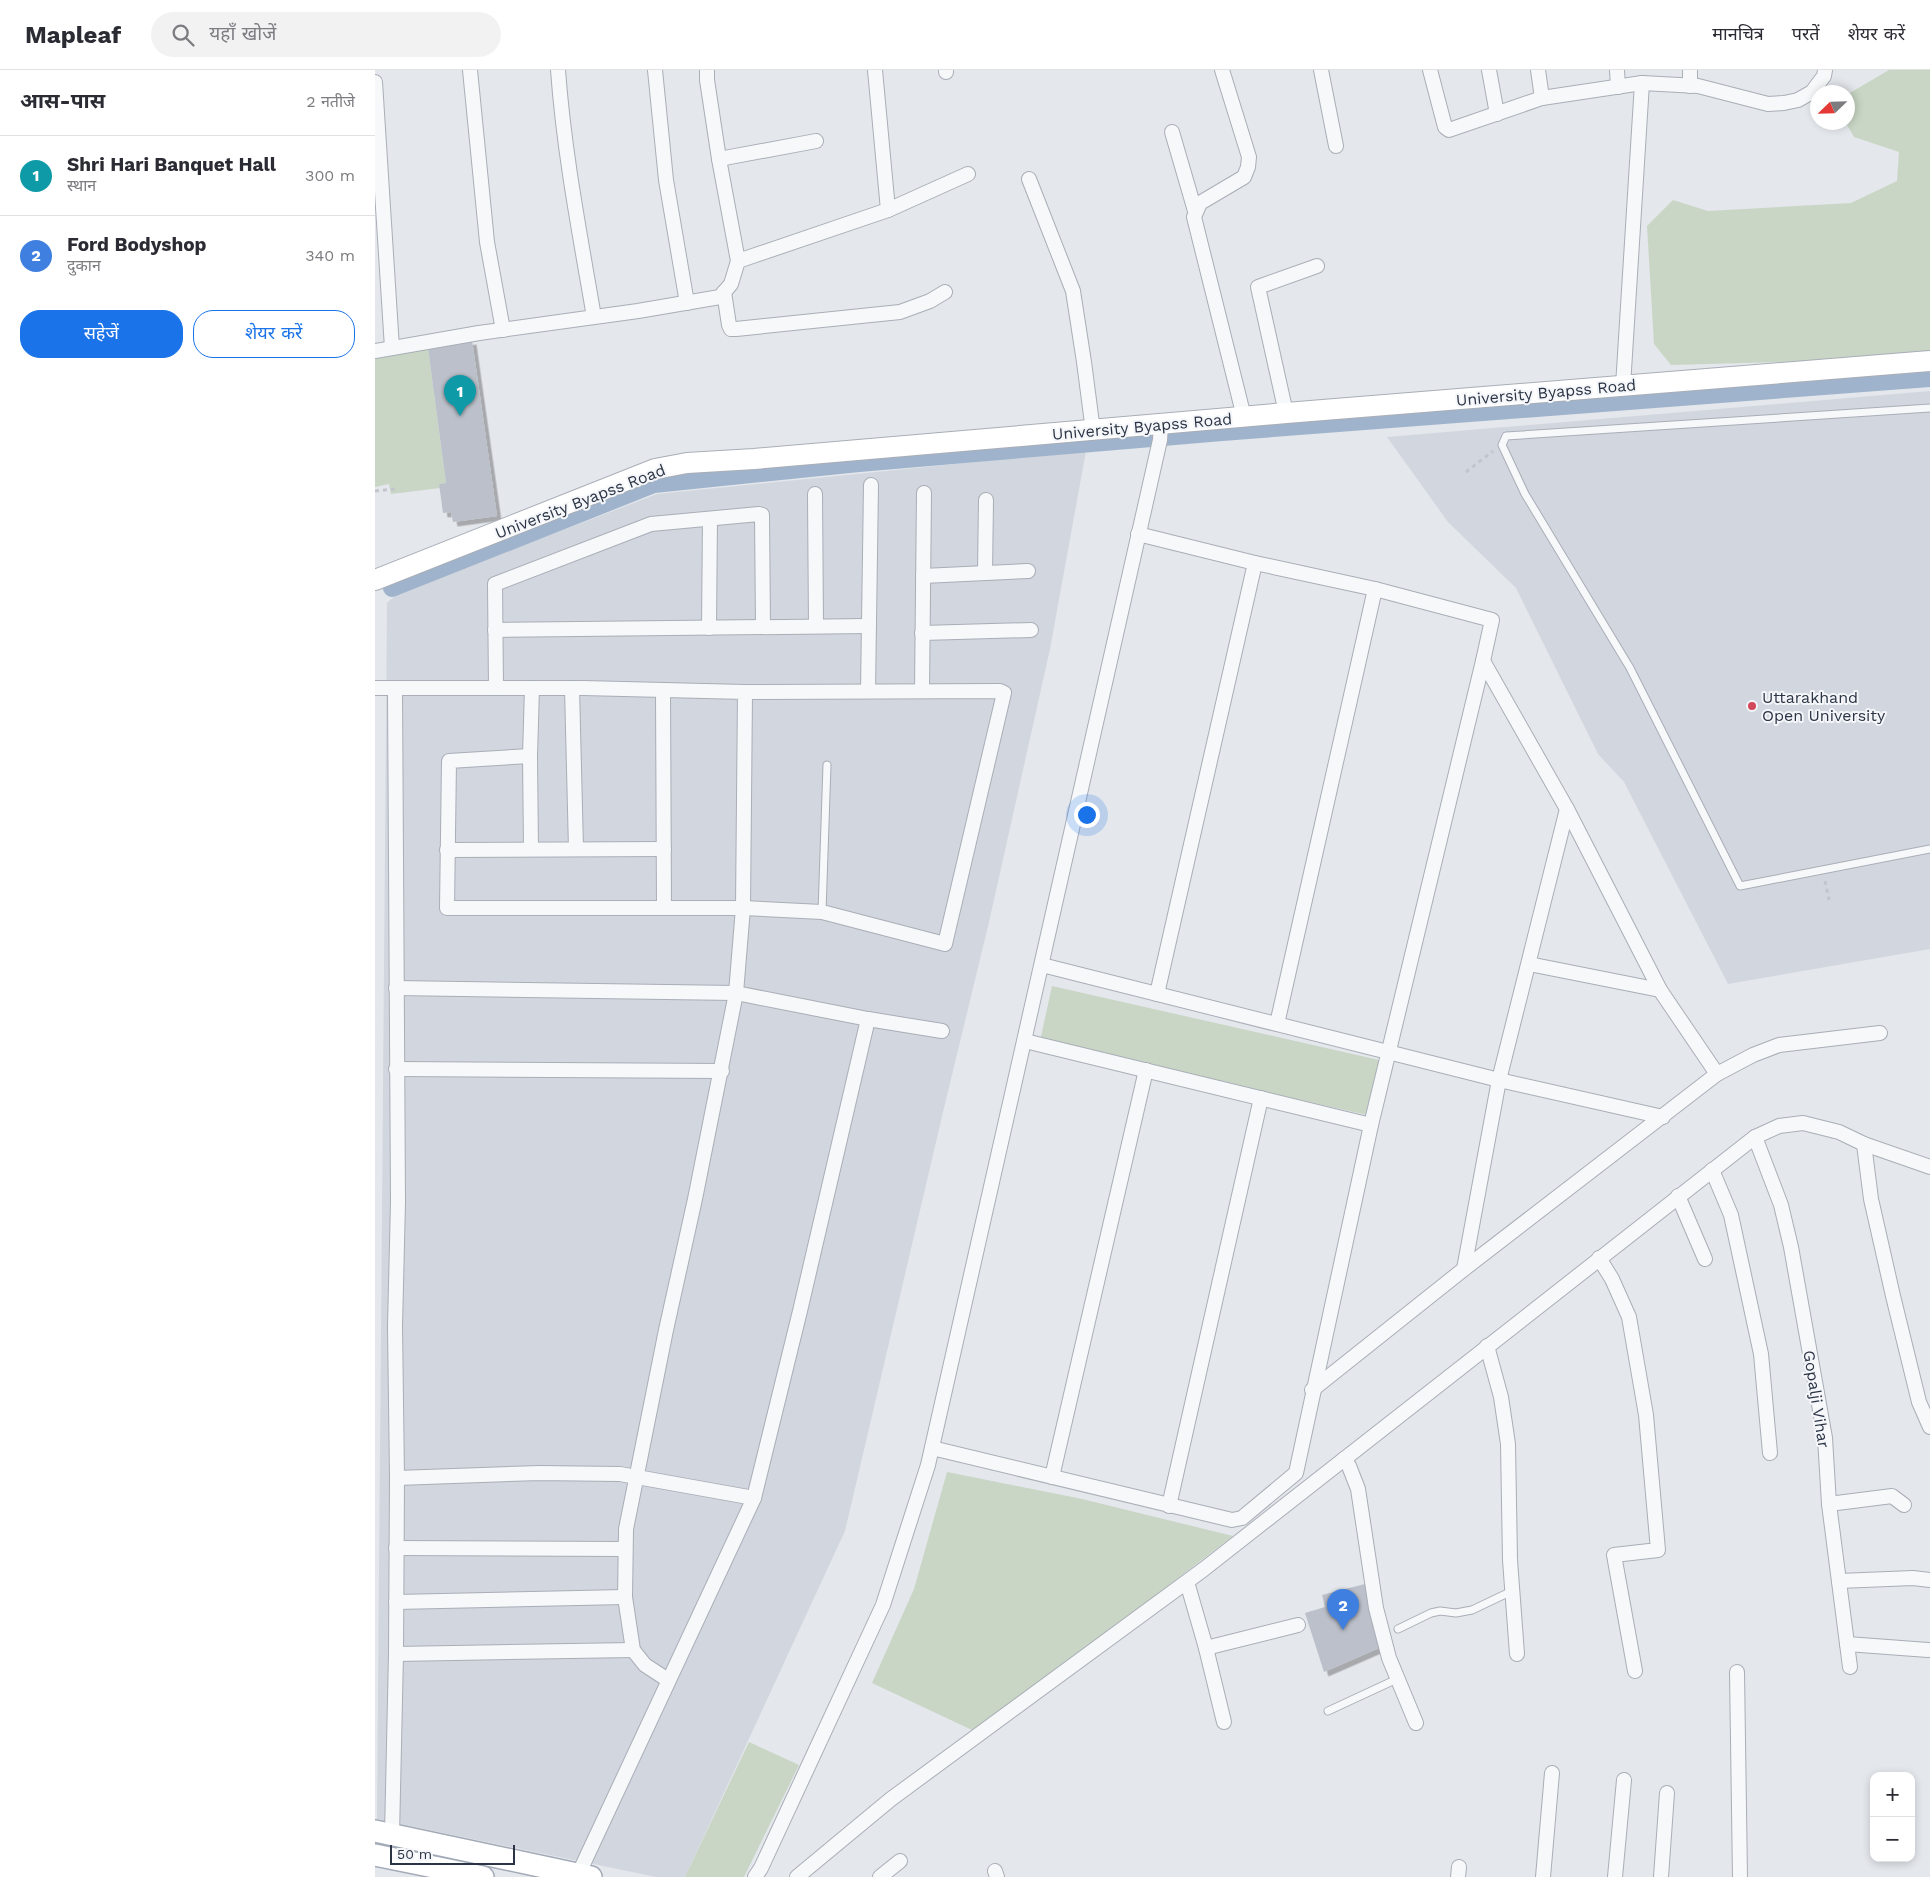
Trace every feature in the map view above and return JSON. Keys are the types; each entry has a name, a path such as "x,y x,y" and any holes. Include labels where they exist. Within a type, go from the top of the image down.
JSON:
{"main road":[{"name":"University Byapss Road","path":"375,580 655,469 687,463 1093,431 1161,432 1244,417 1286,413 1930,361"},
{"path":"384,1833 582,1876"},
{"path":"375,1855 455,1874 483,1877"}],"street":[{"path":"470,70 487,242 503,330"},
{"path":"558,70 574,204 594,317"},
{"path":"655,70 666,180 687,303"},
{"path":"375,351 687,303 720,296 731,284 738,261 719,159 707,70"},
{"path":"875,70 888,210"},
{"path":"1223,70 1249,157 1248,167 1245,177 1200,202 1195,210 1194,217 1244,417"},
{"path":"1321,70 1337,146"},
{"path":"1430,70 1445,127 1449,130 1542,98 1642,83 1698,86 1768,104 1784,103 1798,100 1812,92 1824,76 1825,70"},
{"path":"1489,70 1497,114"},
{"path":"1538,70 1542,98"},
{"path":"1617,70 1617,87"},
{"path":"1690,70 1690,86"},
{"path":"375,82 392,348"},
{"path":"1623,386 1642,83"},
{"path":"1172,132 1195,210"},
{"path":"719,159 816,141"},
{"path":"738,261 888,210 967,174"},
{"path":"1029,179 1073,291 1093,431"},
{"path":"1286,413 1258,287 1317,266"},
{"path":"724,292 731,329 900,312 931,301 945,292"},
{"path":"755,1877 761,1868 883,1605 932,1448 1161,432"},
{"path":"868,691 871,485"},
{"path":"921,691 924,493"},
{"path":"815,494 815,626"},
{"path":"985,573 986,500"},
{"path":"496,688 495,587 497,583 651,524 759,514 763,518 763,627"},
{"path":"709,628 710,519"},
{"path":"932,1448 1232,1520 1242,1518 1295,1474 1371,1125 1483,661 1492,620 1375,589 1255,564 1138,534"},
{"path":"1157,994 1255,564"},
{"path":"923,576 1028,571"},
{"path":"1277,1024 1375,589"},
{"path":"495,630 869,626"},
{"path":"922,633 1031,630"},
{"path":"1483,661 1567,809 1660,990 1717,1074"},
{"path":"375,688 572,688 745,692 1000,691 1005,696 945,944 822,912 743,908 449,908 447,906 447,850 449,761 530,756"},
{"path":"531,850 530,756 532,688"},
{"path":"572,688 576,849"},
{"path":"384,1833 396,1654 397,1478 395,1326 398,1202 395,689"},
{"path":"663,690 664,908"},
{"path":"668,1680 645,1665 633,1650 625,1597 626,1529 722,1071 736,993 743,908 745,692"},
{"path":"1464,1269 1499,1080 1567,809"},
{"path":"447,850 664,849"},
{"path":"1529,964 1660,990"},
{"path":"1042,965 1499,1080 1663,1117"},
{"path":"396,988 736,993 868,1019 942,1031"},
{"path":"582,1876 668,1680 754,1498 800,1312 868,1019"},
{"path":"1312,1390 1464,1269 1717,1074 1753,1055 1779,1045 1880,1033"},
{"path":"1025,1041 1371,1125"},
{"path":"396,1068 722,1071"},
{"path":"1052,1477 1146,1070"},
{"path":"1169,1506 1261,1098"},
{"path":"797,1877 891,1799 1187,1582 1755,1137 1779,1126 1803,1123 1839,1132 1864,1144 1930,1166"},
{"name":"Gopalji Vihar","path":"1755,1137 1781,1205 1791,1247 1825,1438 1829,1504 1850,1667"},
{"path":"1864,1144 1871,1199 1891,1287 1919,1402 1930,1427"},
{"path":"1712,1170 1731,1215 1761,1354 1770,1453"},
{"path":"1678,1196 1705,1259"},
{"path":"1599,1258 1629,1318 1646,1415 1658,1550 1614,1555 1635,1671"},
{"path":"1487,1346 1501,1397 1508,1444 1510,1560 1517,1654"},
{"path":"1344,1459 1349,1466 1358,1489 1376,1608 1389,1658 1416,1722"},
{"path":"397,1478 539,1473 621,1474 636,1475 754,1498"},
{"path":"1829,1504 1892,1496 1904,1505"},
{"path":"396,1548 625,1549"},
{"path":"1839,1581 1913,1578 1930,1580"},
{"path":"1187,1582 1206,1648 1224,1722"},
{"path":"396,1602 625,1597"},
{"path":"1206,1648 1297,1625"},
{"path":"1847,1644 1929,1650"},
{"path":"396,1654 633,1650"},
{"path":"1737,1672 1740,1877"},
{"path":"1543,1877 1552,1773"},
{"path":"1615,1877 1624,1780"},
{"path":"1661,1877 1667,1793"},
{"path":"880,1877 899,1862"}],"lane":[{"path":"1930,408 1506,436 1502,445 1525,494 1630,668 1740,886 1930,849"},
{"path":"822,912 827,765"},
{"path":"1398,1629 1431,1613 1440,1611 1464,1613 1513,1591"},
{"path":"1328,1710 1397,1679"}],"path":[{"path":"1466,472 1502,445"},
{"path":"375,491 395,489"},
{"path":"1822,870 1829,900"}],"shaded area":[{"name":"Uttarakhand Open University","path":"1930,391 1930,949 1728,984 1624,782 1598,754 1516,588 1448,522 1387,437"},
{"path":"1086,451 1050,649 989,922 845,1531 685,1877 656,1877 377,1819 387,603 397,594 657,494"}],"green space":[{"path":"1889,70 1930,70 1930,358 1671,365 1654,344 1647,226 1673,200 1708,211 1851,203 1897,181 1899,152 1854,137 1850,130 1855,130 1855,90"},
{"path":"428,348 446,483 439,484 440,488 391,494 389,484 375,487 375,359"},
{"path":"1052,986 1379,1060 1367,1115 1040,1041"},
{"path":"947,1472 1082,1499 1233,1536 1064,1665 972,1730 872,1683 914,1589"},
{"path":"749,1742 799,1765 744,1877 685,1877"}],"building":[{"path":"472,340 497,516 453,522 451,512 443,513 439,484 446,483 428,348"},
{"path":"1365,1584 1379,1648 1324,1672 1305,1613 1325,1607 1322,1595"}],"waterway":[{"path":"392,588 654,484 859,463 1222,432 1930,378"}],"place":[{"name":"Shri Hari Banquet Hall","path":"460,416"},
{"name":"Uttarakhand Open University","path":"1752,706"},
{"name":"Ford Bodyshop","path":"1343,1630"}]}
